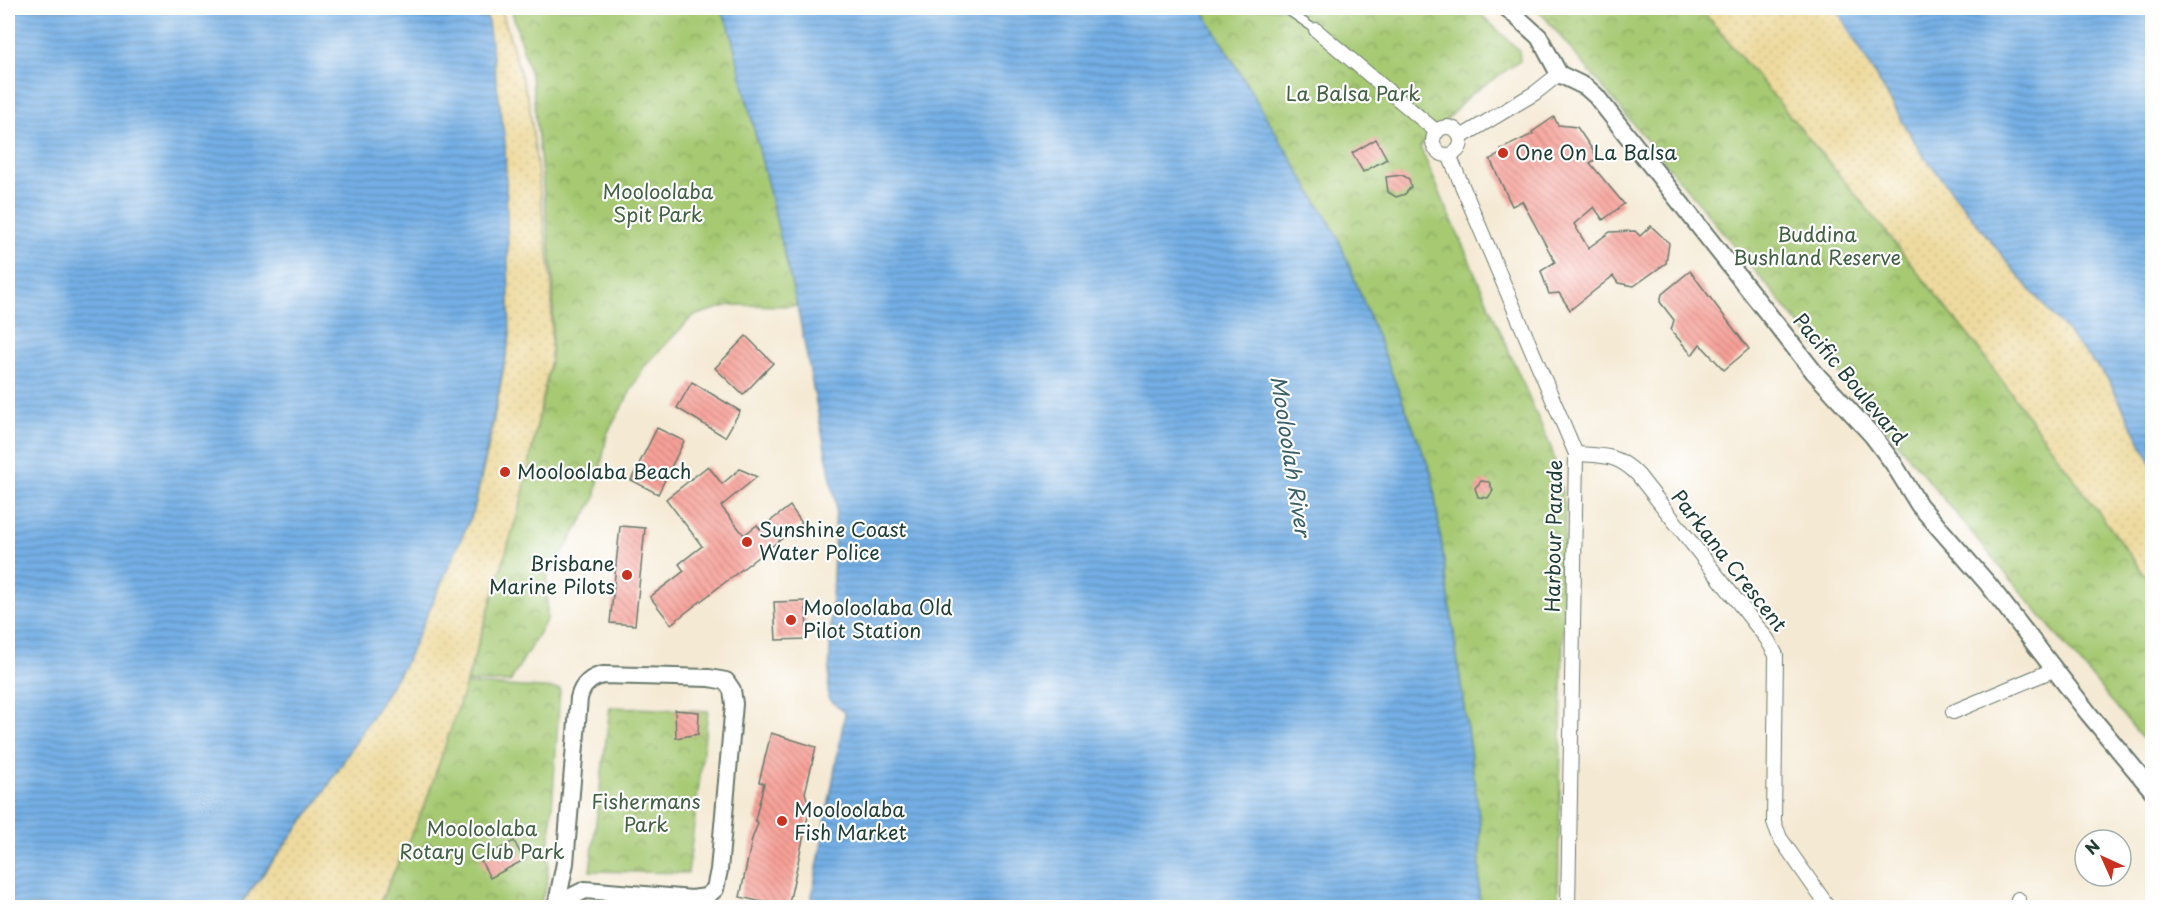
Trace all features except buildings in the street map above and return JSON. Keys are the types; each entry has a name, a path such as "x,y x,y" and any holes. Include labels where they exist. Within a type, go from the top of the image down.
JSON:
{"street":[{"path":"1461,137 1535,93 1559,74 1539,37 1507,8"},
{"path":"1316,30 1437,132"},
{"name":"Pacific Boulevard","path":"1559,74 1586,87 1596,96 1814,372 1872,435 1893,463 1919,505 1988,584 2152,790"},
{"path":"1444,127 1456,130 1461,137 1459,148 1454,154 1441,154 1434,146 1437,132 1444,127"},
{"name":"Harbour Parade","path":"1449,155 1576,454 1568,908"},
{"name":"Parkana Crescent","path":"1576,454 1612,456 1627,463 1767,639 1776,655 1774,822 1780,838 1829,908"},
{"path":"1953,712 2054,669"},
{"path":"556,908 565,863 581,690 596,677 604,675 709,678 726,681 732,690 734,704 719,870 715,889 705,897 692,898 585,890 569,877 565,863"},
{"path":"562,908 573,896 585,890"}],"lane":[{"path":"1284,8 1316,30"}],"sand":[{"name":"Mooloolaba Beach","path":"432,8 501,8 529,102 552,288 551,359 521,503 454,723 426,802 378,907 238,908 321,797 406,662 474,510 490,441 510,336"},
{"path":"1700,8 1836,8 1920,151 2020,278 2108,379 2152,465 2152,585 1975,344 1865,206"}],"green space":[{"name":"Mooloolaba Spit Park","path":"511,8 719,8 729,26 797,306 730,305 693,316 644,367 607,434 595,499 547,578 547,619 510,682 467,682 521,503 551,359 554,289 532,81"},
{"name":"La Balsa Park","path":"1201,8 1474,8 1519,50 1520,61 1470,95 1420,147 1552,450 1565,507 1558,907 1479,907 1480,823 1432,475 1337,235"},
{"name":"Buddina Bushland Reserve","path":"1537,8 1700,8 1865,206 1975,344 2152,585 2152,750"},
{"name":"Mooloolaba Rotary Club Park","path":"466,684 560,689 547,884 539,907 378,908 426,802"},
{"name":"Fishermans Park","path":"610,707 708,711 688,873 590,871"}],"water":[{"path":"8,8 486,8 505,141 510,336 474,510 406,662 321,797 238,907 8,907"},
{"name":"Mooloolah River","path":"719,8 1201,8 1337,235 1432,475 1480,823 1479,907 810,907 845,713 828,698 836,504 797,306 729,26"},
{"path":"1836,8 2152,8 2152,465 2108,379 2020,278 1920,151"}],"place":[{"name":"One On La Balsa","path":"1503,153"},
{"name":"Mooloolaba Beach","path":"505,472"},
{"name":"Sunshine Coast Water Police","path":"747,542"},
{"name":"Brisbane Marine Pilots","path":"627,575"},
{"name":"Mooloolaba Old Pilot Station","path":"791,620"},
{"name":"Mooloolaba Fish Market","path":"782,821"}]}
